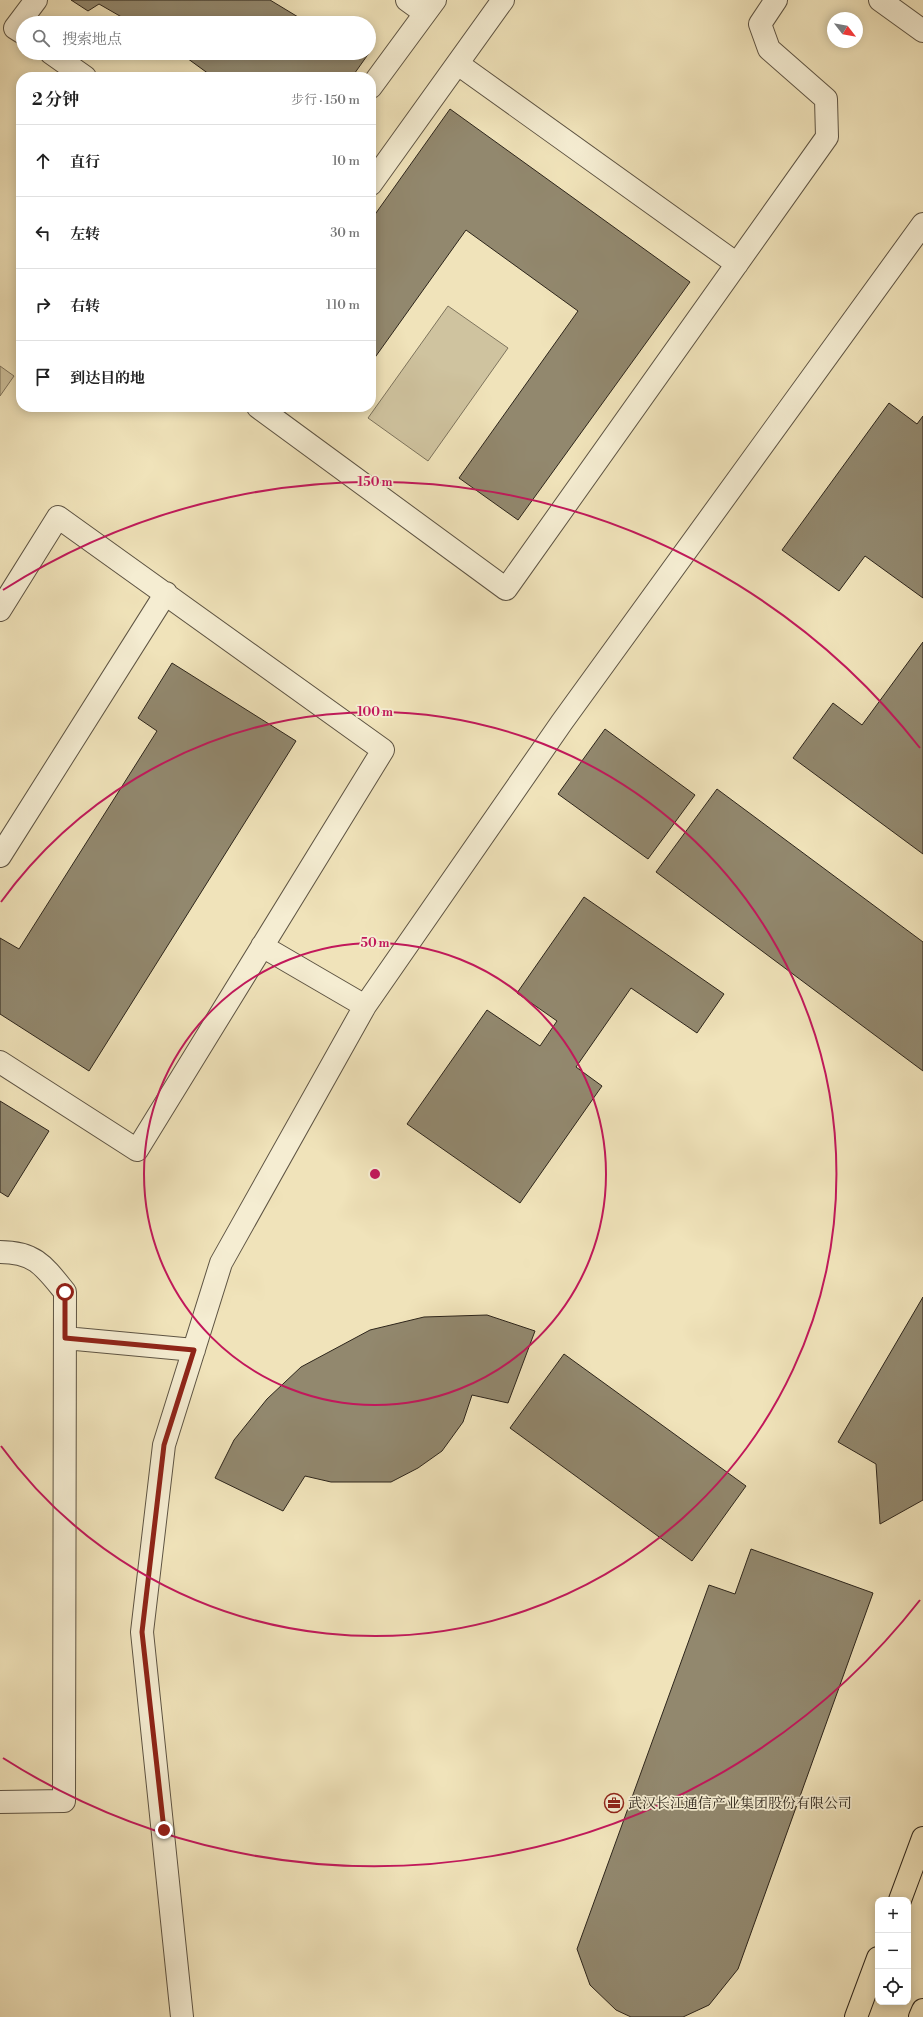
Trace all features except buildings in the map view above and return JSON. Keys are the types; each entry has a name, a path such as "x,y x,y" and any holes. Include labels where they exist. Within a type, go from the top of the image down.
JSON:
{"main road":[{"path":"901,1897 923,1838"},
{"path":"856,2017 875,1966"},
{"path":"920,2017 923,2010"}],"street":[{"path":"25,16 36,0"},
{"path":"376,80 430,7 407,0"},
{"path":"376,177 503,0"},
{"path":"265,412 506,588 828,137 826,99 768,49 760,24 776,0"},
{"path":"880,0 923,31"},
{"path":"61,60 78,72"},
{"path":"458,64 737,264"},
{"path":"182,2017 142,1632 164,1445 221,1263 365,1006 562,722 923,224"},
{"path":"0,610 58,517 383,750 137,1150 0,1062"},
{"path":"0,856 166,593"},
{"path":"262,946 365,1006"},
{"path":"0,1252 16,1252 42,1263 65,1292 64,1801 0,1802"},
{"path":"65,1338 194,1350"}],"shaded area":[{"path":"448,306 508,348 428,461 368,418 372,412 376,412 376,407"},
{"path":"0,366 14,376 0,396"}],"place":[{"name":"武汉长江通信产业集团股份有限公司","path":"614,1803"}],"route":[{"path":"65,1292 65,1338 194,1350 164,1445 142,1632 164,1830"}]}
